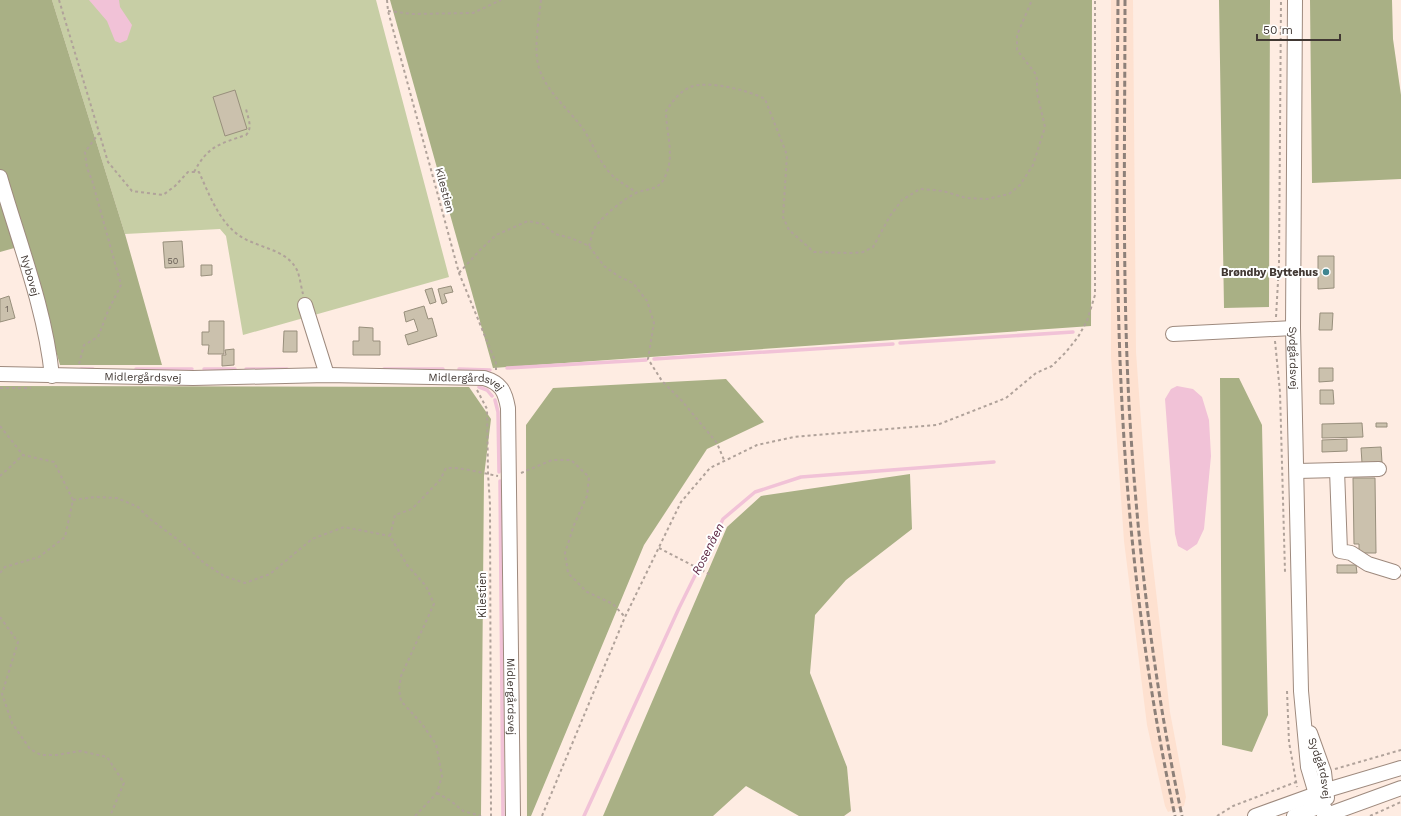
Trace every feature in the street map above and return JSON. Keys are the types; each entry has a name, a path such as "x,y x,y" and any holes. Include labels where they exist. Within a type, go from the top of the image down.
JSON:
{"street":[{"name":"Sydgårdsvej","path":"1295,0 1293,328 1301,691 1308,767 1323,804"},
{"name":"Nybovej","path":"0,177 41,317 49,352 52,376"},
{"path":"305,305 327,375"},
{"path":"1173,334 1293,328"},
{"name":"Midlergårdsvej","path":"0,374 76,377 207,378 327,375 484,378 494,381 506,396 508,408 514,816"},
{"path":"1297,471 1379,469"},
{"path":"1337,470 1340,551 1351,553 1368,564 1394,572"},
{"name":"Sydgårdsvej","path":"1303,716 1324,772 1323,804"},
{"path":"1294,816 1401,768"},
{"path":"1254,816 1401,788"}],"path":[{"path":"58,0 108,162 132,191 163,195 175,186 188,172 199,172 210,196 225,222 238,235 286,257 297,270 305,305"},
{"name":"Kilestien","path":"387,0 388,11 459,273 496,363 494,381"},
{"path":"388,11 412,14 473,13 501,0"},
{"path":"541,0 538,28 538,64 549,86 561,104 581,126 604,165 614,177 637,193"},
{"path":"588,246 595,226 618,206 637,193 652,190 660,184 667,173 670,160 666,111 672,102 690,87 710,84 743,90 765,99 787,155 783,217 789,230 814,252 863,252 873,247 890,216 902,200 920,189 943,191 966,198 987,199 1009,194 1020,185 1033,165 1046,126 1037,93 1037,80 1035,73 1022,60 1017,50 1017,35 1032,0"},
{"path":"542,816 625,617 681,502 710,468 757,445 794,437 937,424 1006,398 1036,373 1052,366 1078,337 1087,320 1095,295 1095,0"},
{"path":"194,172 201,159 211,148 246,135 249,132 250,126 246,109"},
{"path":"76,377 84,345 98,337 108,311 121,285 92,180 86,168 85,152 99,133"},
{"path":"459,273 496,235 528,221 543,224 555,234 571,238 588,246 604,266 618,276 633,283 647,301 654,322 648,359 662,381 682,401 717,443 724,460"},
{"name":"Kilestien","path":"470,378 488,409 488,474 490,504 490,816"},
{"path":"0,426 23,455 54,462 73,500 65,537 39,557 5,567 0,573"},
{"path":"0,476 23,455"},
{"path":"415,816 436,793 442,776 436,744 422,724 401,700 398,689 402,676 434,604 426,586 407,565 390,536 395,515 412,508 440,480 446,468 458,467 467,471 510,477 552,460 571,460 590,477 587,496 574,524 565,553 568,573 587,592 613,604 625,617"},
{"path":"73,500 117,498 138,507 150,519 185,545 204,563 224,576 245,583 270,574 312,539 344,527 390,536"},
{"path":"659,548 711,575"},
{"path":"0,617 18,642 2,694 12,724 30,749 41,755 57,755 80,751 107,757 124,783 110,816"},
{"path":"1324,772 1401,750"},
{"path":"1293,766 1296,782"},
{"path":"1217,816 1233,806 1290,784"},
{"path":"436,793 451,801 462,811 481,816"},
{"path":"1370,816 1401,802"}],"shaded area":[{"path":"89,0 119,0 120,7 132,25 127,40 120,43 115,41 107,21"},
{"path":"1111,0 1133,0 1136,352 1149,531 1170,712 1186,797 1184,806 1168,812 1165,806 1147,725 1124,541 1111,357"},
{"path":"1177,386 1193,389 1202,397 1209,420 1211,456 1204,529 1197,544 1187,551 1178,546 1175,534 1165,399 1171,389"}],"green space":[{"path":"0,0 52,0 125,234 162,365 60,365 25,245 0,252"},
{"path":"52,0 376,0 449,277 243,335 226,236 220,229 125,234"},
{"path":"390,0 1092,0 1091,326 493,368"},
{"path":"1219,0 1270,0 1269,307 1224,308"},
{"path":"1310,0 1392,0 1393,39 1401,95 1401,179 1312,183"},
{"path":"1220,378 1239,378 1262,425 1268,715 1252,752 1222,745"},
{"path":"726,379 764,422 707,449 644,545 531,816 527,816 526,425 553,388"},
{"path":"0,386 469,387 491,419 484,476 481,816 0,816"},
{"path":"910,474 912,529 846,580 815,615 810,673 847,767 851,811 844,816 799,816 746,786 713,816 603,816 727,527 761,496"}],"building":[{"path":"235,90 247,129 225,136 213,97"},
{"path":"182,241 184,267 165,268 163,242"},
{"name":"Brøndby Byttehus","path":"1318,256 1334,256 1334,288 1318,289"},
{"path":"201,265 212,265 212,275 201,276"},
{"path":"451,286 453,292 444,294 447,302 442,304 438,289"},
{"path":"432,288 436,302 430,304 425,290"},
{"path":"9,296 15,318 0,322 0,299"},
{"path":"424,306 428,319 432,318 437,336 408,345 405,335 418,331 414,319 406,322 404,312"},
{"path":"1320,313 1333,313 1332,330 1319,330"},
{"path":"209,321 224,321 224,354 208,354 209,345 202,345 202,332 209,332"},
{"path":"359,327 373,328 373,341 380,341 380,355 353,355 353,341 359,341"},
{"path":"284,331 297,331 297,352 283,352"},
{"path":"234,349 234,365 222,366 222,355 226,355 225,350"},
{"path":"1319,368 1333,368 1333,381 1319,382"},
{"path":"1320,390 1333,390 1334,404 1320,404"},
{"path":"1362,423 1363,437 1322,438 1322,424"},
{"path":"1376,423 1387,423 1387,427 1376,427"},
{"path":"1347,439 1347,451 1322,452 1322,440"},
{"path":"1381,447 1382,462 1362,463 1361,448"},
{"path":"1353,478 1375,478 1376,553 1359,553 1359,544 1354,544"},
{"path":"1337,565 1356,565 1357,573 1337,573"}],"waterway":[{"path":"900,343 1073,332"},
{"path":"654,359 893,344"},
{"path":"507,368 646,360"},
{"path":"81,369 93,369"},
{"path":"136,369 192,369"},
{"path":"204,369 235,369"},
{"path":"246,369 287,369"},
{"path":"384,369 443,369"},
{"path":"459,369 490,370"},
{"path":"479,387 487,390 492,396"},
{"path":"495,400 498,412 499,472"},
{"name":"Rosenåen","path":"584,816 679,608 723,519 755,492 801,477 994,462"},
{"path":"500,481 503,816"}],"railway":[{"path":"1118,0 1117,252 1125,456 1134,559 1147,663 1155,714 1175,816"},
{"path":"1125,0 1125,303 1132,456 1142,559 1155,663 1182,816"}],"place":[{"name":"Brøndby Byttehus","path":"1326,272"}]}
